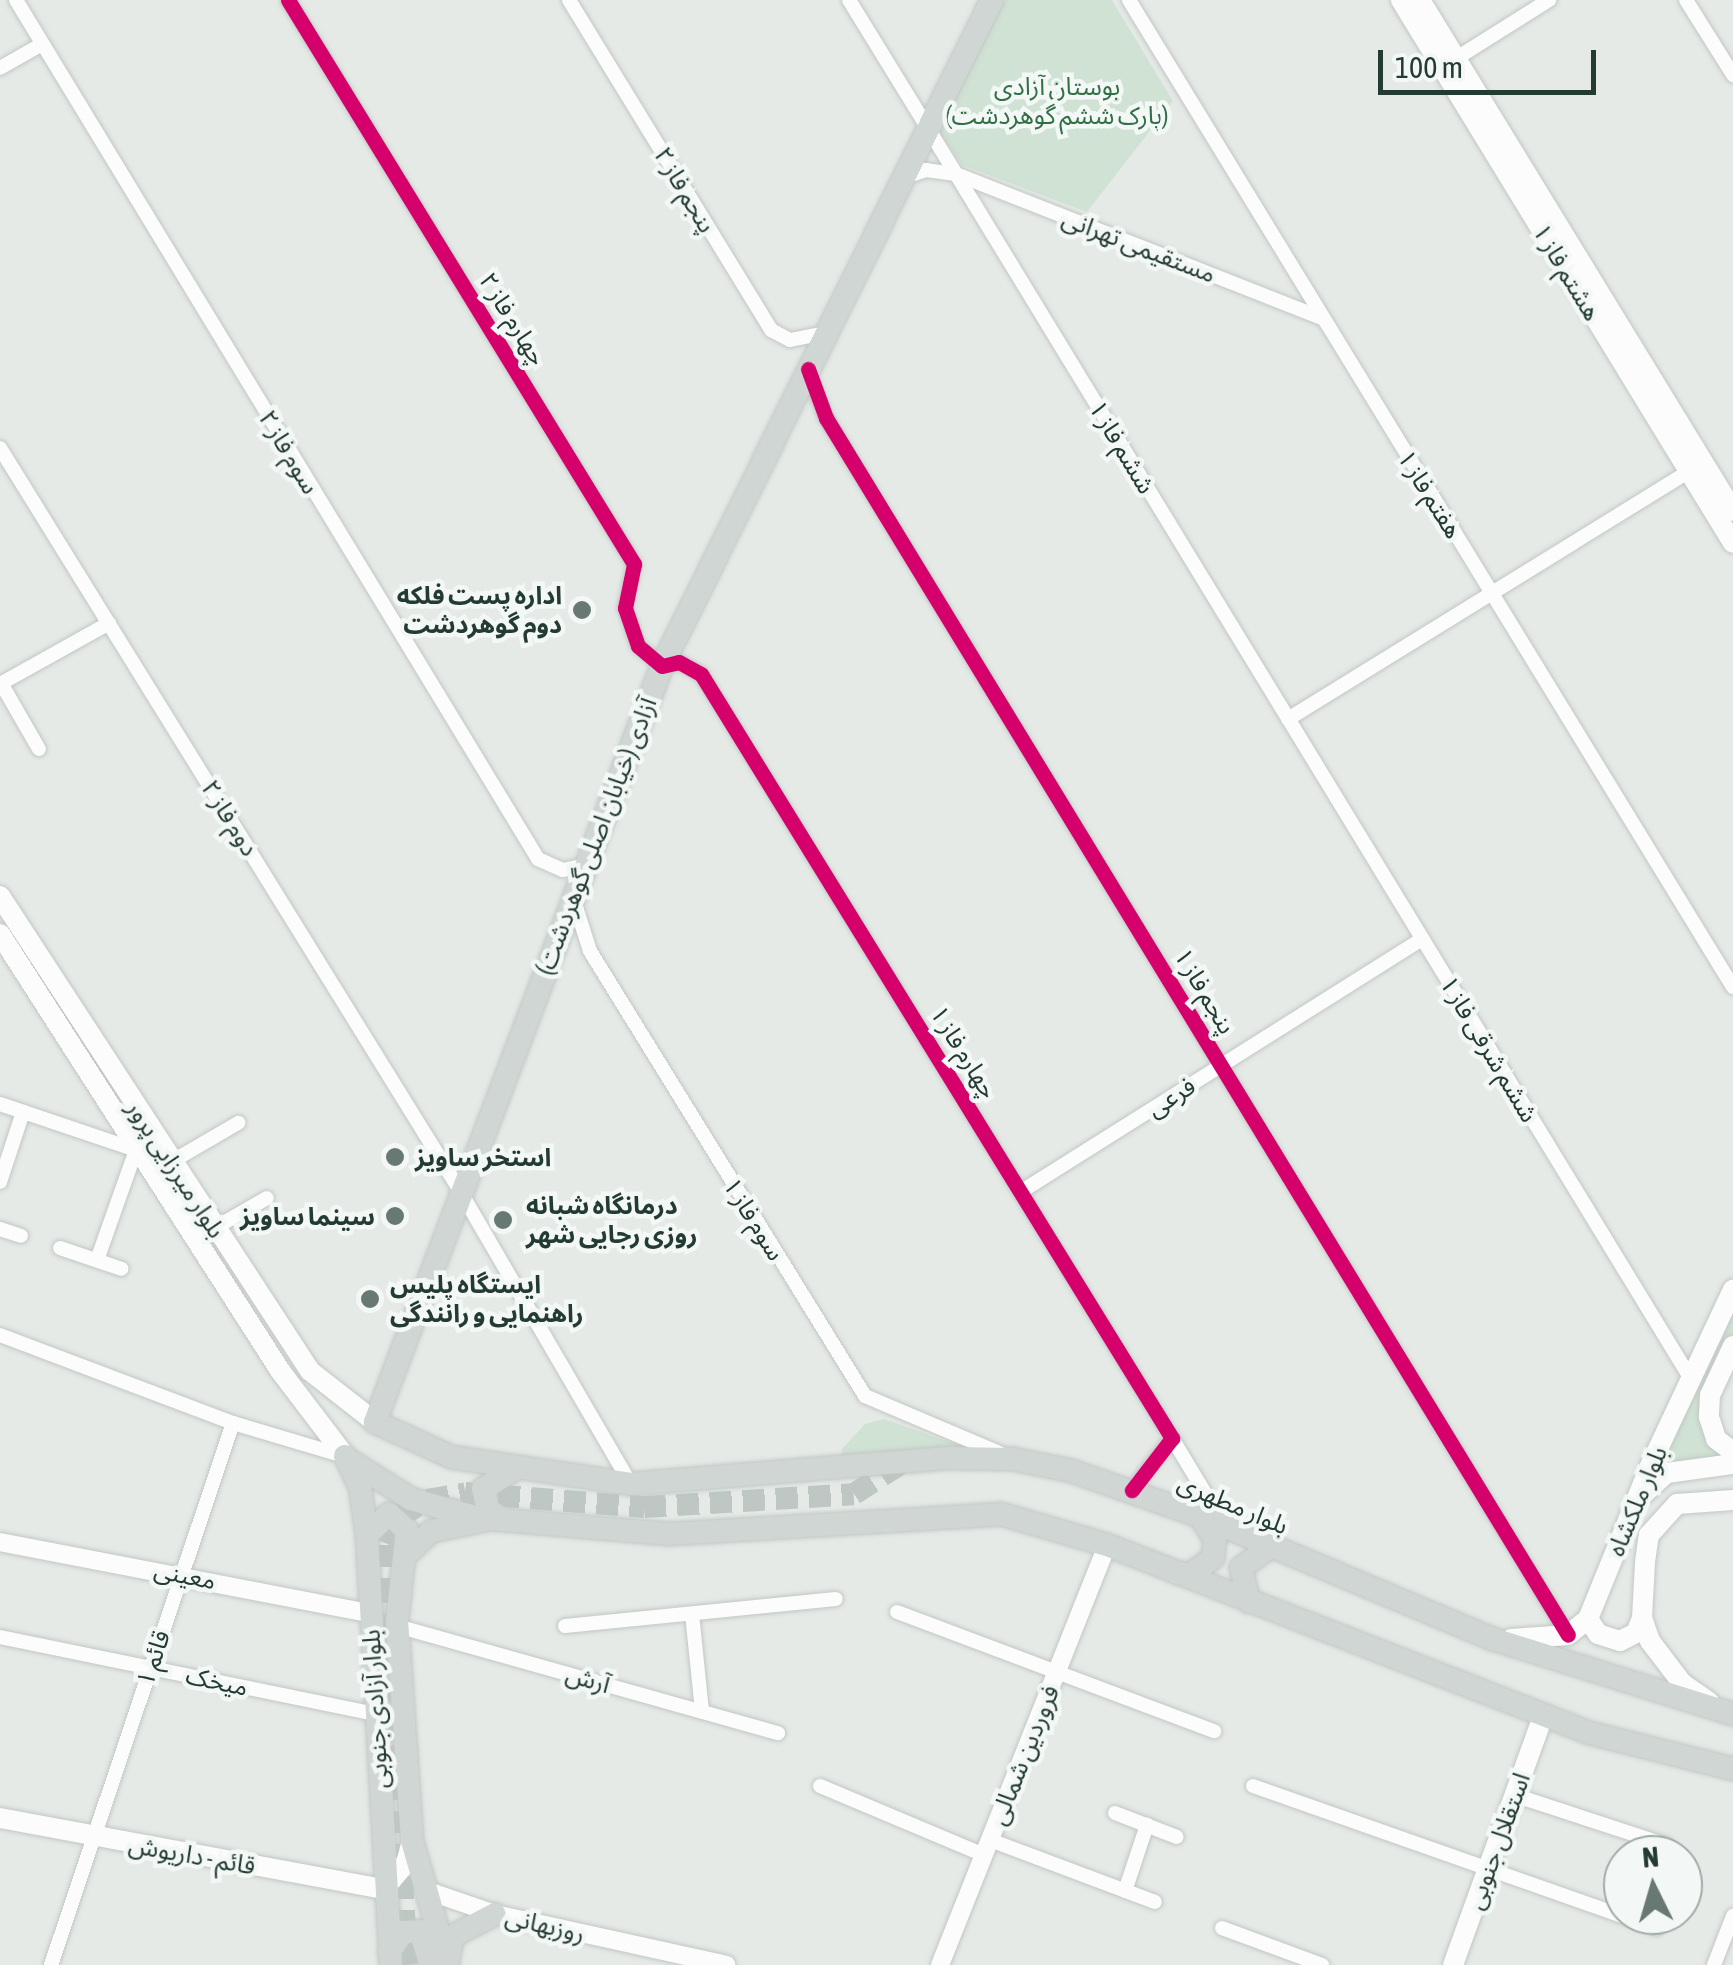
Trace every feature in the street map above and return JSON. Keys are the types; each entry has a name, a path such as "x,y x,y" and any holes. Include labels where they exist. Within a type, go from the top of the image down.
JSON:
{"main road":[{"name":"آزادی (خیابان اصلی گوهردشت)","path":"375,1422 459,1189 662,666 992,0"},
{"name":"هشتم فاز ۱","path":"1401,0 1449,63 1696,467 1733,543"},
{"name":"هشتم فاز ۱","path":"1420,0 1449,63"},
{"name":"هشتم فاز ۱","path":"1696,467 1733,511"},
{"name":"بلوار میرزایی پرور","path":"0,896 213,1229 310,1371 375,1422"},
{"name":"بلوار میرزایی پرور","path":"0,934 136,1150 345,1456"},
{"name":"بلوار ملکشاه","path":"1568,1635 1588,1619 1635,1502 1733,1290"},
{"path":"1733,1346 1710,1395 1709,1417 1716,1439 1733,1452"},
{"name":"بلوار مطهری","path":"375,1422 451,1457 513,1470 631,1484 950,1458 1013,1459 1204,1507 1270,1546 1490,1638 1728,1713"},
{"path":"345,1456 411,1499 497,1519 669,1534 1001,1514 1107,1545 1543,1717 1663,1755 1733,1769"},
{"name":"بلوار آزادی جنوبی","path":"345,1456 360,1487 367,1535 390,1959"},
{"path":"1635,1502 1667,1473 1733,1464"},
{"path":"497,1519 488,1509 484,1489 513,1470"},
{"path":"1588,1619 1598,1634 1620,1641 1636,1633 1642,1618 1649,1535 1661,1518 1677,1504 1733,1500"},
{"path":"1173,1572 1192,1574 1213,1558 1215,1540 1204,1507"},
{"path":"367,1535 380,1516 398,1516 407,1530 407,1554"},
{"path":"407,1554 432,1531 497,1519"},
{"path":"1249,1602 1241,1568 1270,1546"},
{"name":"بلوار آزادی جنوبی","path":"407,1554 398,1579 397,1626 412,1841 448,1965"},
{"path":"1642,1618 1660,1659 1728,1713"},
{"path":"1490,1638 1568,1635"},
{"name":"استقلال جنوبی","path":"1453,1965 1543,1717"},
{"name":"قائم - داریوش","path":"0,1818 384,1888"},
{"path":"384,1888 406,1863 412,1841"},
{"path":"448,1965 453,1936 496,1914"},
{"path":"390,1959 402,1932 420,1931 430,1965"}],"street":[{"name":"سوم فاز ۲","path":"16,0 538,859 564,870 586,865"},
{"name":"چهارم فاز ۲","path":"288,0 634,564 627,621 638,646 662,666"},
{"name":"پنجم فاز ۲","path":"569,0 771,330 790,340 826,333"},
{"name":"ششم فاز ۱","path":"849,0 1288,719"},
{"name":"هفتم فاز ۱","path":"1129,0 1733,987"},
{"path":"1449,63 1549,0"},
{"path":"1686,0 1733,76"},
{"path":"0,68 42,44"},
{"path":"904,177 926,170 956,174"},
{"name":"مستقیمی تهرانی","path":"956,174 1322,318"},
{"name":"پنجم فاز ۱","path":"808,368 826,418 1568,1635"},
{"name":"دوم فاز ۲","path":"0,448 459,1189 631,1484"},
{"path":"1288,719 1696,467"},
{"path":"40,749 0,683 108,623"},
{"name":"چهارم فاز ۱","path":"662,666 686,664 701,674 1172,1438 1204,1507"},
{"name":"ششم شرقی فاز ۱","path":"1288,719 1691,1379"},
{"name":"سوم فاز ۱","path":"574,897 590,952 865,1396 1013,1459"},
{"name":"فرعی","path":"1022,1192 1422,938"},
{"path":"0,1104 136,1150 97,1260"},
{"path":"0,1182 24,1112"},
{"path":"172,1162 238,1123"},
{"path":"213,1229 267,1198"},
{"path":"0,1229 21,1236"},
{"path":"60,1248 122,1269"},
{"path":"0,1335 233,1423 345,1456"},
{"name":"قائم ۱","path":"51,1965 233,1423"},
{"path":"1132,1490 1172,1438"},
{"name":"معینی","path":"0,1542 369,1613"},
{"name":"فروردین شمالی","path":"940,1965 1107,1545"},
{"path":"566,1626 836,1599"},
{"path":"896,1612 1214,1731"},
{"path":"692,1614 702,1711"},
{"name":"آرش","path":"397,1626 778,1732"},
{"name":"میخک","path":"0,1637 375,1714"},
{"path":"820,1786 987,1848 1155,1902"},
{"path":"1252,1786 1603,1909"},
{"path":"1514,1795 1636,1835"},
{"path":"1114,1812 1178,1837"},
{"path":"1125,1891 1148,1826"},
{"name":"روزبهانی","path":"424,1890 496,1914 726,1965"},
{"path":"1714,1965 1733,1916"},
{"path":"1222,1928 1322,1965"}],"green space":[{"name":"بوستان آزادی (پارک ششم گوهردشت)","path":"1005,0 1112,0 1173,101 1087,212 962,165 938,130"},
{"path":"1733,1307 1733,1334 1706,1390 1710,1442 1723,1459 1650,1478"},
{"path":"884,1419 975,1451 841,1458 842,1449 865,1424"}],"tunnel":[{"path":"407,1965 386,1600 387,1544 398,1518 427,1500 465,1493 644,1507 854,1494 905,1461"}],"cycle path":[{"path":"288,0 634,564 625,608 638,646 662,666 679,662 701,674 1172,1438 1132,1490"},
{"path":"808,369 826,418 1568,1635"}],"place":[{"name":"اداره پست فلکه دوم گوهردشت","path":"582,610"},
{"name":"استخر ساویز","path":"395,1157"},
{"name":"سینما ساویز","path":"395,1216"},
{"name":"درمانگاه شبانه روزی رجایی شهر","path":"503,1220"},
{"name":"ایستگاه پلیس راهنمایی و رانندگی","path":"370,1299"}]}
